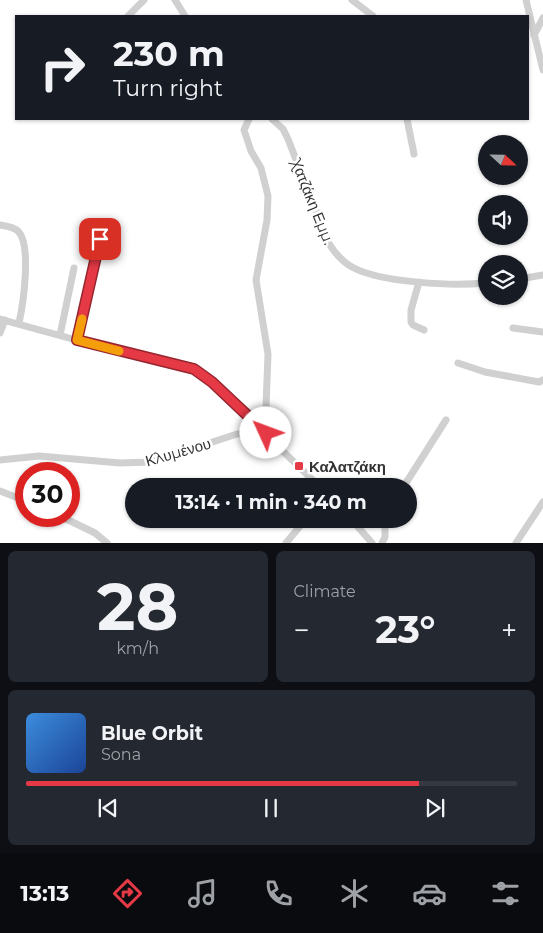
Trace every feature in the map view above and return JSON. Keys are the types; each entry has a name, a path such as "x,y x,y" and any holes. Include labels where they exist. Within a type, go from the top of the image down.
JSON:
{"street":[{"path":"129,15 144,0"},
{"path":"175,0 184,15"},
{"path":"352,0 372,15"},
{"path":"526,0 543,70"},
{"path":"534,35 543,18"},
{"path":"247,120 244,130 247,142 261,168 268,196 267,220 256,280 268,354 266,433"},
{"name":"Χατζάκη Εμμ.","path":"273,120 283,130 288,139 328,242 337,255 347,264 366,273 419,282 478,283"},
{"path":"407,120 414,154"},
{"path":"0,225 19,231 24,244 25,296 19,323"},
{"path":"77,340 100,239"},
{"path":"60,335 74,268"},
{"path":"528,278 543,275"},
{"path":"419,282 410,316 414,325 424,330"},
{"path":"0,333 3,320 194,369 212,382 310,478"},
{"path":"513,328 543,332"},
{"path":"458,363 485,372 539,382 543,380"},
{"path":"409,478 446,420"},
{"name":"Κλυμένου","path":"1,459 39,456 120,463 151,462 237,434 266,433"},
{"path":"0,491 15,497"},
{"path":"516,543 543,502"},
{"path":"80,526 107,543"},
{"path":"286,543 298,528"},
{"path":"359,528 372,543"},
{"path":"382,543 385,537 385,528"}],"slow traffic":[{"path":"82,319 77,340 119,351"}],"place":[{"name":"Καλατζάκη","path":"299,466"}],"route":[{"path":"100,239 77,340 201,372 266,433"}]}
